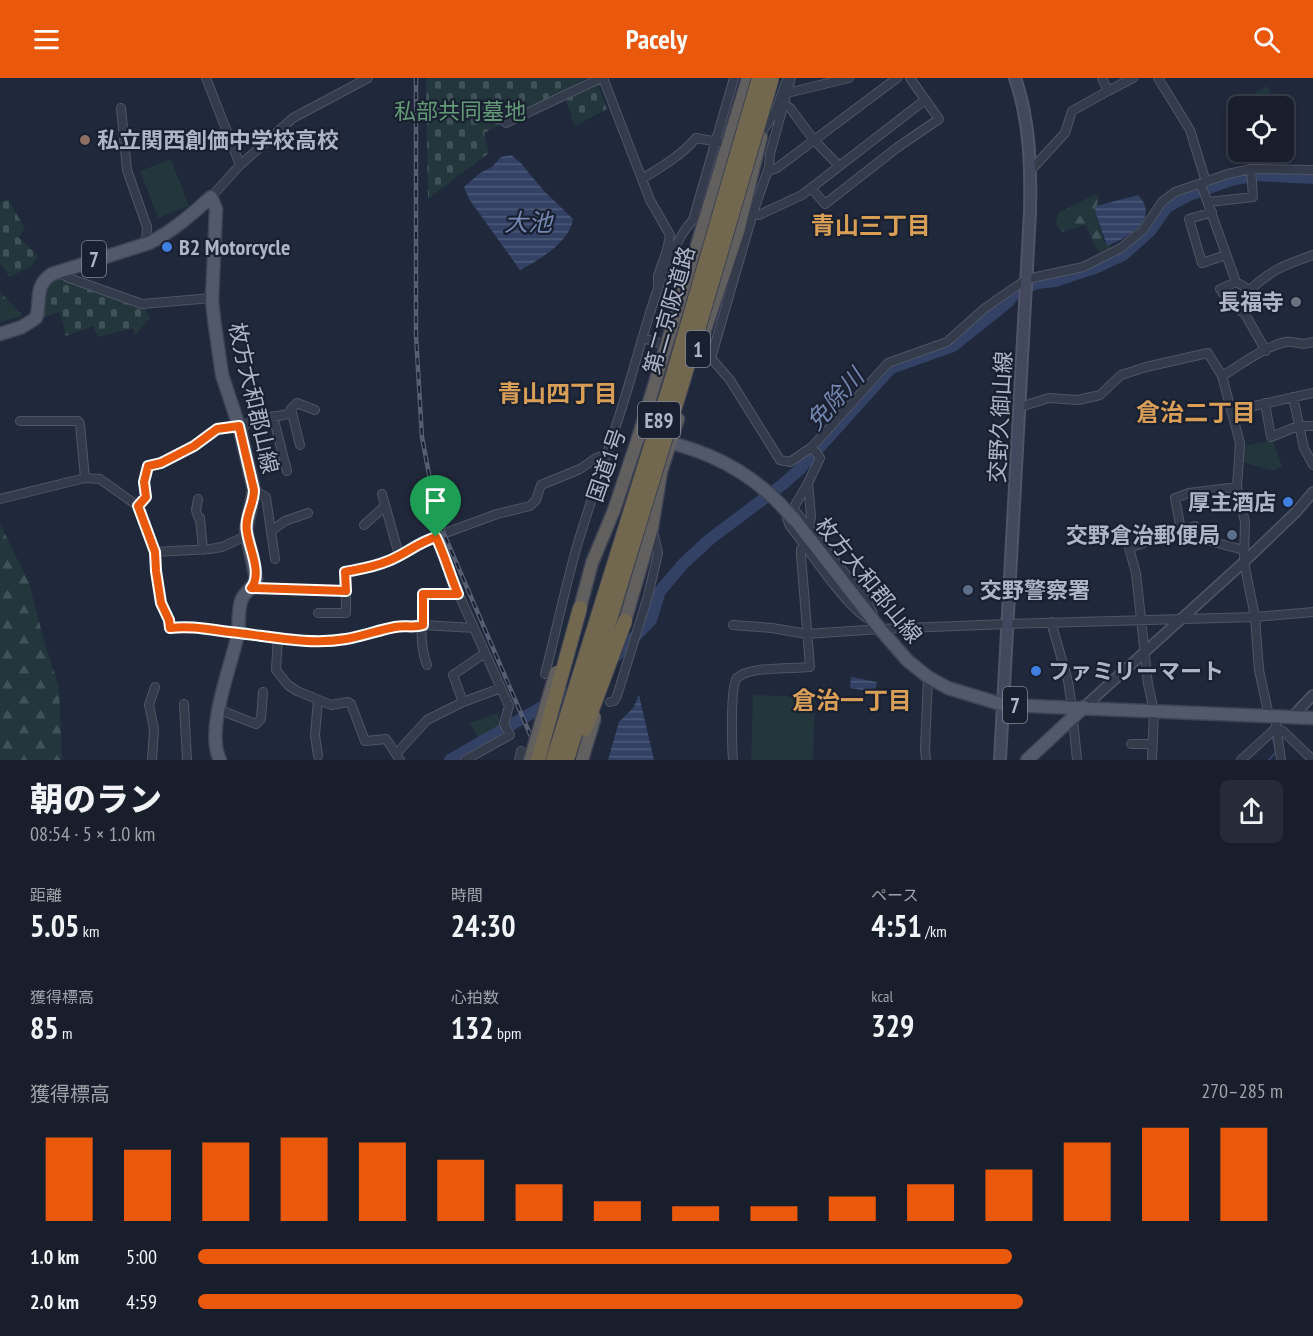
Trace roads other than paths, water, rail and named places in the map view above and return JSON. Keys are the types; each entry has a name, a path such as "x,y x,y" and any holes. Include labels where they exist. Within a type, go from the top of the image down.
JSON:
{"highway":[{"name":"国道1号","path":"525,756 580,608 592,563 614,510 639,435 722,142 748,78"},
{"name":"第二京阪道路","path":"553,760 672,378 759,78"},
{"name":"第二京阪道路","path":"567,760 684,378 772,78"},
{"name":"1","path":"582,760 652,528 661,472 672,442 684,391 738,232 777,78"},
{"path":"538,760 580,608"},
{"path":"576,760 625,621"}],"main road":[{"name":"交野久御山線","path":"1000,760 1027,285 1031,170 1027,130 1015,78"},
{"name":"7","path":"0,334 22,327 36,318 40,285 44,279 57,272 146,243 180,225 211,197"},
{"name":"枚方大和郡山線","path":"211,197 216,209 212,298 216,342 222,375 240,429 254,490 254,498 246,522 256,579 242,600 238,633 215,735 220,760"},
{"name":"枚方大和郡山線","path":"639,435 672,442 712,456 747,476 794,514 878,626 908,661 928,677 948,688 1004,705 1076,711 1154,711 1273,720 1292,717 1313,718"},
{"name":"7","path":"1027,760 1076,711"}],"street":[{"path":"206,78 240,165"},
{"path":"211,197 240,165 293,118 368,78"},
{"path":"506,123 602,78 650,200 670,235 658,276 658,289"},
{"path":"545,674 577,549 658,289 680,236 693,220 722,142 734,78"},
{"path":"762,132 776,110 789,78"},
{"path":"789,78 768,171 753,213 711,358 730,380 780,460 790,462 812,447 888,363 947,342 985,308 1027,285 1083,267 1121,248 1143,230 1161,202 1175,192 1228,174 1313,170"},
{"path":"787,93 849,78"},
{"path":"768,171 777,168 897,78"},
{"path":"811,188 825,204 898,147 939,119 910,78"},
{"path":"1102,78 1108,91"},
{"path":"1031,170 1065,133 1072,111 1133,78"},
{"path":"1158,78 1191,129 1207,198 1236,282 1250,290 1260,280 1289,262 1313,255"},
{"path":"753,213 759,215 802,195 925,100"},
{"path":"784,104 790,108 814,140 839,166"},
{"path":"122,108 127,170 147,227 146,243"},
{"path":"642,179 667,164 696,138 770,154"},
{"path":"1207,198 1253,197 1252,173"},
{"path":"1212,212 1189,219 1202,263 1226,255"},
{"path":"57,272 142,304 212,298"},
{"path":"1236,282 1220,289 1232,304 1245,314 1266,351"},
{"path":"643,338 659,343"},
{"path":"1222,376 1287,341 1304,345 1313,342"},
{"path":"1020,406 1049,398 1078,400 1100,395 1121,375 1208,353 1222,376 1240,442 1237,487 1245,522 1244,562 1255,617 1259,670 1281,760"},
{"path":"1232,411 1313,393"},
{"path":"1293,397 1304,448 1313,465"},
{"path":"300,445 292,412 293,405 297,404 315,410"},
{"path":"1265,404 1271,437 1298,426 1313,426"},
{"path":"138,506 146,497 144,482 148,466 161,463 194,446 217,429 240,429 250,422 292,412"},
{"path":"273,416 287,471"},
{"path":"20,421 78,421 85,478"},
{"path":"812,447 820,458 794,514 787,519 790,526 862,617 878,626"},
{"path":"318,613 346,613 345,572 374,567 421,542 497,514 530,506 536,500 541,486 608,454"},
{"path":"0,499 85,478 100,480 138,506 155,552 161,603 170,628 186,626 320,641 398,626 474,628"},
{"path":"808,483 811,516 809,528"},
{"path":"1181,530 1174,498 1188,493 1237,487"},
{"path":"254,490 266,497 275,559"},
{"path":"1076,711 1244,562 1313,492"},
{"path":"382,494 399,555"},
{"path":"198,499 196,510 200,518 203,550"},
{"path":"364,525 385,506"},
{"path":"271,531 285,521 308,513"},
{"path":"794,514 809,528 868,602 878,626"},
{"path":"1152,760 1154,711 1144,652 1136,573 1129,548 1195,526 1210,541 1244,550"},
{"path":"610,702 614,701 617,696 653,574 658,553 652,528"},
{"path":"155,552 222,547 248,535"},
{"path":"436,537 458,594 509,706 506,726 510,735 465,760"},
{"path":"733,760 731,709 735,681 738,676 752,672 810,667 801,555 801,549 805,544"},
{"path":"251,588 346,591"},
{"path":"427,665 422,652 421,636 423,594 458,594"},
{"path":"733,625 807,634 878,626 1255,617 1313,612"},
{"path":"1051,622 1076,711 1077,760"},
{"path":"278,637 276,670 288,685 331,705 348,702 351,704 365,741 386,739 398,757 427,720 463,702 501,688"},
{"path":"463,702 453,675 485,653"},
{"path":"926,760 928,677"},
{"path":"152,760 154,729 149,705 154,687"},
{"path":"220,710 256,724 261,719 263,692"},
{"path":"1292,717 1313,695"},
{"path":"318,700 315,735 318,756"},
{"path":"184,704 187,760"},
{"path":"498,710 509,706"},
{"path":"1241,760 1273,720"},
{"path":"1273,720 1313,760"},
{"path":"1131,744 1153,744"},
{"path":"519,760 525,756"}],"water":[{"name":"大池","path":"511,155 573,219 571,227 560,243 544,256 520,270 469,199 464,187 480,173 492,167 501,157"},
{"path":"1138,195 1146,212 1144,220 1132,233 1107,246 1095,211 1096,206"},
{"path":"851,677 877,682 875,692 850,688"},
{"path":"639,695 654,760 608,760 619,722 633,708"}],"waterway":[{"name":"免除川","path":"611,661 651,620 660,591 684,563 710,539 800,469 891,368 953,346 1008,302 1017,291 1037,283 1055,281 1097,267 1123,255 1150,231 1167,207 1189,195 1231,180 1256,175 1313,178"},
{"name":"免除川","path":"450,760 580,688"},
{"path":"1269,760 1276,752 1273,739"}],"tunnel":[{"path":"664,344 711,358"}],"railway":[{"path":"416,78 416,336 422,437 431,485 444,534 541,760"}],"place":[{"name":"私立関西創価中学校高校","path":"85,140"},
{"name":"B2 Motorcycle","path":"167,247"},
{"name":"長福寺","path":"1296,302"},
{"name":"厚主酒店","path":"1288,502"},
{"name":"交野倉治郵便局","path":"1232,535"},
{"name":"交野警察署","path":"968,590"},
{"name":"ファミリーマート","path":"1036,671"}],"district":[{"name":"青山三丁目","path":"871,225"},
{"name":"青山四丁目","path":"558,393"},
{"name":"倉治二丁目","path":"1196,412"},
{"name":"倉治一丁目","path":"852,700"}],"park label":[{"name":"私部共同墓地","path":"460,111"}]}
